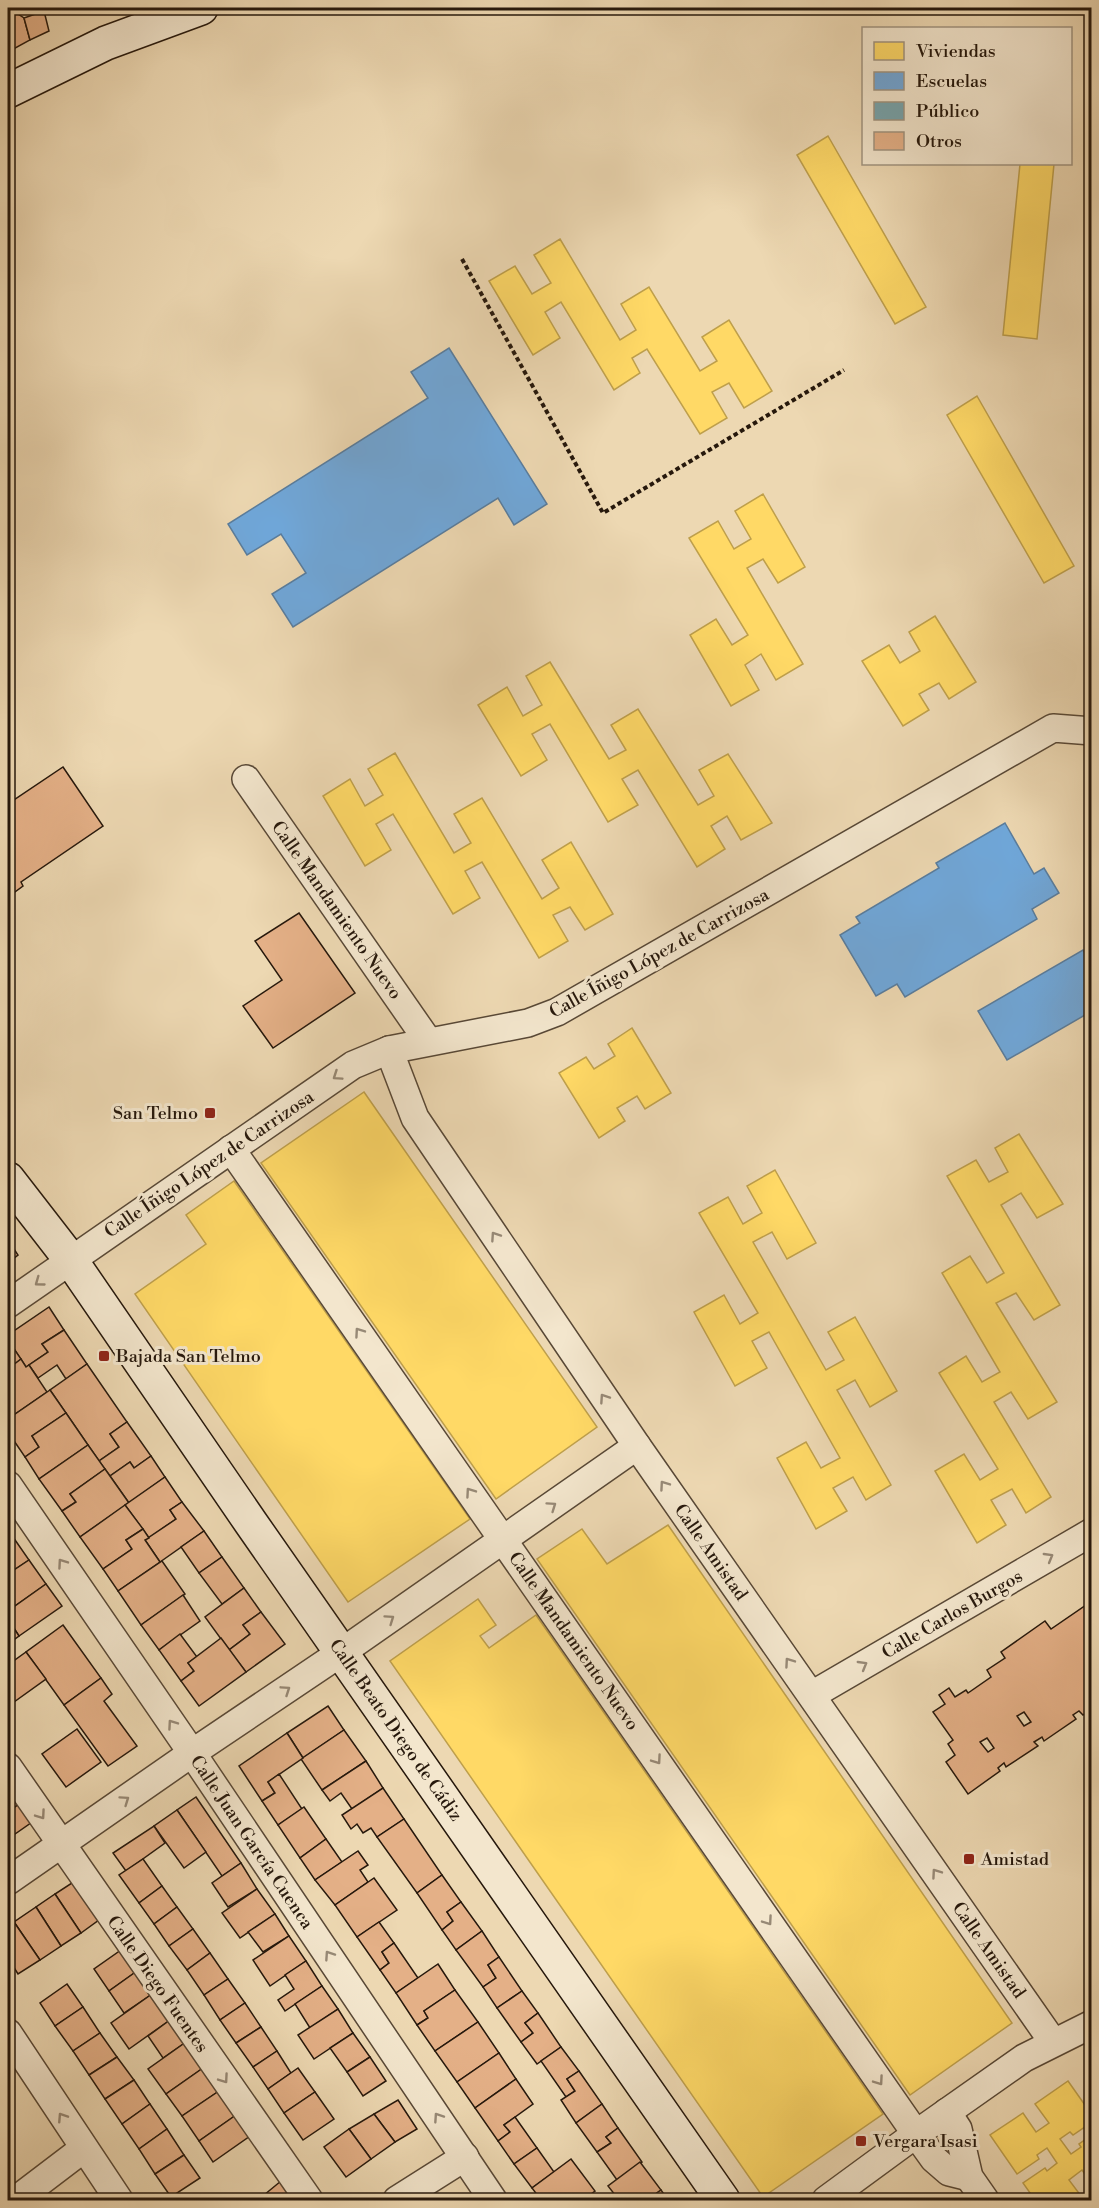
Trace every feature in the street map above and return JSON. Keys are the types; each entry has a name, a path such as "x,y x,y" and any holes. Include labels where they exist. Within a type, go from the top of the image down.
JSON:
{"street":[{"path":"8,91 106,43 201,8"},
{"name":"Calle Íñigo López de Carrizosa","path":"70,1260 353,1065 389,1050 528,1023 558,1012 1053,728 1092,731"},
{"name":"Calle Mandamiento Nuevo","path":"246,779 428,1041"},
{"name":"Calle Amistad","path":"389,1050 415,1118 637,1446 1053,2042"},
{"name":"Calle Mandamiento Nuevo","path":"231,1149 916,2134 934,2159 949,2172 969,2177"},
{"name":"Calle Beato Diego de Cádiz","path":"8,1179 70,1260 723,2200"},
{"path":"8,1304 70,1260"},
{"path":"8,1881 637,1446"},
{"name":"Calle Juan García Cuenca","path":"8,1485 192,1753 493,2200"},
{"name":"Calle Carlos Burgos","path":"812,1695 1092,1533"},
{"name":"Calle Diego Fuentes","path":"8,1767 309,2200"},
{"path":"826,2200 1024,2058 1092,2024"},
{"path":"8,2032 118,2200"},
{"path":"947,2112 958,2129 969,2177 985,2200"},
{"path":"16,2200 83,2148"},
{"path":"397,2200 465,2157"}],"path":[{"path":"462,259 603,513 844,370"}],"building: Viviendas":[{"path":"828,136 926,307 895,324 797,155"},
{"path":"1020,165 1054,165 1037,339 1003,335"},
{"path":"560,239 620,340 636,330 621,304 649,287 700,371 717,361 702,337 729,320 772,391 744,408 729,383 712,392 727,418 700,434 647,349 632,358 640,373 614,390 561,302 545,312 560,338 533,355 489,281 515,266 532,294 551,283 534,255"},
{"path":"977,396 1074,566 1044,583 947,415"},
{"path":"763,494 805,567 778,583 763,559 747,568 803,664 776,680 761,654 745,665 759,690 731,706 690,635 716,619 732,645 748,635 689,538 718,521 734,549 751,539 735,511"},
{"path":"935,616 976,682 949,699 939,683 919,694 929,710 903,726 862,661 889,645 900,663 920,651 909,632"},
{"path":"550,662 609,759 626,750 611,725 638,709 698,805 714,796 699,770 728,754 772,823 741,840 727,816 711,826 725,849 697,867 638,770 622,779 638,805 608,822 550,724 532,734 547,760 521,776 478,705 507,687 523,716 542,705 526,676"},
{"path":"395,753 454,853 471,843 454,814 482,798 542,899 559,888 542,860 571,842 613,914 585,930 570,907 553,915 568,941 539,958 482,862 465,871 480,898 453,914 393,814 376,824 391,850 365,866 323,796 350,779 365,806 383,795 368,769"},
{"path":"632,1028 671,1093 645,1109 637,1096 617,1108 625,1121 599,1138 559,1073 586,1057 594,1069 615,1056 608,1044"},
{"path":"364,1092 597,1427 496,1499 261,1163"},
{"path":"1019,1134 1063,1204 1037,1218 1021,1193 1001,1205 1060,1305 1034,1320 1016,1293 996,1303 1057,1402 1028,1419 1011,1392 994,1402 1051,1497 1026,1513 1012,1489 991,1500 1006,1525 977,1543 935,1471 964,1454 980,1480 998,1469 939,1373 966,1356 982,1382 1000,1372 942,1273 970,1256 987,1283 1004,1273 947,1176 976,1160 989,1182 1008,1172 995,1148"},
{"path":"775,1170 816,1243 787,1259 772,1232 753,1242 826,1370 844,1360 828,1332 855,1317 897,1391 870,1407 855,1380 837,1390 891,1485 866,1500 853,1477 833,1488 847,1511 816,1529 777,1458 806,1442 821,1468 840,1458 769,1332 752,1341 767,1368 735,1386 694,1312 724,1295 740,1324 758,1313 699,1213 728,1197 743,1224 762,1213 747,1186"},
{"path":"234,1181 470,1519 348,1602 135,1294 206,1244 186,1215"},
{"path":"668,1525 1012,2023 910,2095 537,1559 582,1529 607,1564"},
{"path":"478,1599 496,1625 480,1636 489,1648 536,1615 883,2114 763,2197 390,1661"},
{"path":"1068,2081 1092,2115 1092,2122 1073,2135 1070,2132 1060,2139 1071,2154 1081,2147 1079,2144 1092,2135 1092,2184 1082,2170 1069,2180 1084,2200 1035,2200 1023,2183 1045,2168 1047,2171 1057,2163 1047,2148 1037,2155 1039,2159 1017,2174 990,2135 1023,2113 1036,2132 1049,2123 1035,2104"}],"building: Escuelas":[{"path":"449,348 547,504 514,525 498,498 293,627 272,594 306,573 281,534 247,555 228,524 428,398 411,372"},
{"path":"1005,823 1034,874 1044,868 1059,893 1032,909 1037,919 905,997 897,984 876,996 840,935 860,923 856,917 939,868 936,863"},
{"path":"1083,950 1090,963 1092,962 1092,1011 1007,1060 978,1011"}],"building: Público":[{"path":"1088,781 1092,783 1092,865 1088,863"}],"building: Otros":[{"path":"8,8 14,8 15,12 24,18 30,40 8,52"},
{"path":"44,11 49,31 30,40 24,18"},
{"path":"63,767 103,826 21,882 23,886 8,897 8,804"},
{"path":"299,913 355,993 273,1048 243,1006 282,980 255,941"},
{"path":"8,1240 18,1255 8,1263"},
{"path":"49,1307 64,1330 42,1344 48,1352 26,1367 8,1340 8,1335"},
{"path":"64,1330 87,1364 66,1379 57,1365 38,1378 29,1365 48,1352 42,1344"},
{"path":"8,1340 21,1359 8,1369"},
{"path":"21,1359 26,1367 29,1365 47,1392 8,1419 8,1382 10,1380 8,1369"},
{"path":"87,1364 127,1422 110,1434 119,1447 99,1461 50,1390"},
{"path":"50,1390 66,1413 32,1436 39,1447 25,1457 8,1432 8,1419"},
{"path":"66,1413 88,1445 39,1479 25,1457 39,1447 32,1436"},
{"path":"127,1422 151,1456 134,1468 130,1462 110,1476 99,1461 119,1447 110,1434"},
{"path":"88,1445 105,1469 70,1494 76,1502 62,1511 39,1479"},
{"path":"151,1456 165,1477 129,1503 110,1476 130,1462 134,1468"},
{"path":"105,1469 129,1503 80,1537 62,1511 76,1502 70,1494"},
{"path":"165,1477 182,1502 170,1510 176,1519 149,1538 125,1505"},
{"path":"182,1502 204,1531 160,1562 145,1540 176,1519 170,1510"},
{"path":"125,1505 143,1529 126,1540 132,1549 103,1569 80,1537"},
{"path":"143,1529 149,1538 145,1540 160,1562 118,1591 103,1569 132,1549 126,1540"},
{"path":"204,1531 222,1557 199,1573 181,1547"},
{"path":"13,1537 29,1560 8,1574 8,1541"},
{"path":"222,1557 244,1588 222,1604 199,1573"},
{"path":"29,1560 46,1584 8,1611 8,1574"},
{"path":"162,1561 185,1594 141,1625 118,1591"},
{"path":"46,1584 62,1606 19,1636 8,1619 8,1611"},
{"path":"244,1588 261,1612 243,1625 250,1634 229,1650 205,1617"},
{"path":"183,1595 200,1621 159,1650 141,1625"},
{"path":"1092,1601 1092,1709 1083,1715 1079,1711 1073,1715 1076,1719 1044,1741 1042,1737 1034,1742 1038,1746 1006,1767 1004,1763 998,1768 1000,1771 968,1794 946,1762 955,1755 948,1744 953,1740 933,1712 945,1704 939,1695 949,1688 955,1697 966,1690 968,1693 991,1677 987,1670 1005,1658 1001,1652 1045,1621 1051,1629","holes":["1024,1712 1031,1722 1024,1726 1017,1716","987,1738 994,1748 988,1752 980,1742"]},
{"path":"261,1612 285,1644 246,1672 229,1650 250,1634 243,1625"},
{"path":"8,1619 19,1636 8,1644"},
{"path":"63,1625 101,1678 64,1705 26,1652"},
{"path":"180,1634 197,1657 188,1663 194,1671 181,1681 159,1650"},
{"path":"221,1638 246,1672 199,1706 181,1681 194,1671 188,1663"},
{"path":"26,1652 46,1679 14,1702 8,1693 8,1665"},
{"path":"101,1678 112,1694 104,1701 137,1746 108,1766 64,1705"},
{"path":"328,1706 344,1730 303,1758 287,1733"},
{"path":"77,1729 101,1762 66,1787 42,1754"},
{"path":"344,1730 366,1761 322,1790 301,1759"},
{"path":"287,1733 303,1758 268,1782 275,1793 262,1801 239,1766"},
{"path":"366,1761 383,1788 352,1809 341,1793 330,1801 322,1790"},
{"path":"279,1774 302,1809 278,1825 262,1801 275,1793 268,1782"},
{"path":"8,1782 22,1802 8,1812"},
{"path":"383,1788 404,1819 377,1837 371,1828 363,1833 357,1824 351,1829 342,1815"},
{"path":"196,1797 241,1863 222,1876 177,1810"},
{"path":"22,1802 35,1820 15,1834 8,1825 8,1812"},
{"path":"304,1807 326,1839 300,1858 278,1825"},
{"path":"177,1810 206,1852 184,1868 154,1826"},
{"path":"404,1819 442,1875 417,1893 377,1837"},
{"path":"154,1826 165,1843 126,1871 113,1853"},
{"path":"326,1839 342,1862 315,1880 300,1858"},
{"path":"358,1851 368,1865 360,1870 368,1882 335,1905 315,1880"},
{"path":"143,1859 162,1886 139,1903 119,1875"},
{"path":"241,1863 257,1889 228,1907 212,1883"},
{"path":"442,1875 461,1902 447,1912 453,1921 442,1930 417,1893"},
{"path":"374,1878 397,1910 357,1937 335,1905"},
{"path":"78,1879 103,1917 81,1933 55,1894"},
{"path":"162,1886 177,1907 154,1924 139,1903"},
{"path":"257,1889 275,1914 240,1938 222,1913"},
{"path":"55,1894 81,1933 61,1946 36,1907"},
{"path":"461,1902 482,1931 456,1950 442,1930 453,1921 447,1912"},
{"path":"36,1907 61,1946 40,1960 14,1922"},
{"path":"177,1907 193,1929 169,1946 154,1924"},
{"path":"275,1914 289,1936 263,1952 248,1932"},
{"path":"14,1922 40,1960 18,1974 8,1958 8,1926"},
{"path":"379,1922 394,1943 382,1952 389,1963 380,1970 357,1937"},
{"path":"193,1929 210,1953 187,1970 169,1946"},
{"path":"482,1931 499,1957 488,1965 496,1978 483,1987 456,1950"},
{"path":"289,1936 306,1961 270,1986 253,1960"},
{"path":"394,1943 418,1978 396,1993 380,1970 389,1963 382,1952"},
{"path":"121,1950 137,1971 109,1991 94,1969"},
{"path":"210,1953 228,1979 204,1995 187,1970"},
{"path":"499,1957 522,1991 497,2008 483,1987 496,1978 488,1965"},
{"path":"306,1961 322,1986 285,2011 278,2000 294,1989 285,1975"},
{"path":"438,1964 455,1990 424,2011 428,2018 417,2025 396,1993"},
{"path":"137,1971 152,1994 124,2013 109,1991"},
{"path":"228,1979 245,2003 220,2020 204,1995"},
{"path":"67,1984 83,2007 55,2026 40,2003"},
{"path":"322,1986 338,2009 310,2028 295,2004"},
{"path":"455,1990 478,2022 435,2051 417,2025 428,2018 424,2011"},
{"path":"522,1991 538,2013 525,2023 533,2033 521,2042 497,2008"},
{"path":"152,1994 170,2020 129,2049 111,2023"},
{"path":"245,2003 261,2027 236,2043 220,2020"},
{"path":"83,2007 100,2033 73,2051 55,2026"},
{"path":"338,2009 353,2033 314,2059 298,2035"},
{"path":"538,2013 561,2047 537,2064 521,2042 533,2033 525,2023"},
{"path":"170,2020 186,2042 163,2058 148,2036"},
{"path":"478,2022 499,2053 457,2082 435,2051"},
{"path":"261,2027 277,2051 253,2067 236,2043"},
{"path":"100,2033 117,2057 89,2075 73,2051"},
{"path":"353,2033 370,2057 347,2072 330,2048"},
{"path":"186,2042 203,2068 166,2094 148,2069"},
{"path":"561,2047 579,2071 567,2079 575,2091 566,2097 541,2061"},
{"path":"277,2051 291,2073 268,2089 253,2067"},
{"path":"499,2053 516,2079 475,2108 457,2082"},
{"path":"117,2057 134,2080 105,2099 89,2075"},
{"path":"370,2057 386,2081 363,2096 347,2072"},
{"path":"203,2068 219,2091 182,2116 166,2094"},
{"path":"298,2068 315,2092 284,2113 268,2089"},
{"path":"579,2071 602,2104 576,2123 561,2100 575,2091 567,2079"},
{"path":"516,2079 533,2104 504,2125 510,2132 498,2141 475,2108"},
{"path":"134,2080 150,2104 122,2124 105,2099"},
{"path":"219,2091 236,2115 199,2141 182,2116"},
{"path":"315,2092 334,2119 303,2140 284,2113"},
{"path":"398,2100 417,2129 395,2142 374,2114"},
{"path":"150,2104 167,2129 139,2149 122,2124"},
{"path":"602,2104 618,2128 606,2137 611,2143 597,2152 576,2123"},
{"path":"374,2114 395,2142 371,2159 349,2129"},
{"path":"236,2115 250,2136 213,2162 199,2141"},
{"path":"515,2117 537,2148 514,2164 498,2141 510,2132 504,2125"},
{"path":"618,2128 642,2162 617,2180 597,2152 611,2143 606,2137"},
{"path":"167,2129 184,2155 155,2174 139,2149"},
{"path":"349,2129 371,2159 346,2177 324,2147"},
{"path":"537,2148 554,2172 532,2188 514,2164"},
{"path":"184,2155 200,2178 171,2197 155,2174"},
{"path":"571,2159 595,2191 583,2200 541,2200 532,2188"},
{"path":"640,2162 661,2190 647,2200 619,2200 608,2186"},
{"path":"281,2181 295,2200 258,2200"},
{"path":"661,2190 668,2200 647,2200"}],"place":[{"name":"San Telmo","path":"210,1113"},
{"name":"Bajada San Telmo","path":"104,1356"},
{"name":"Amistad","path":"969,1859"},
{"name":"Vergara Isasi","path":"861,2141"}]}
